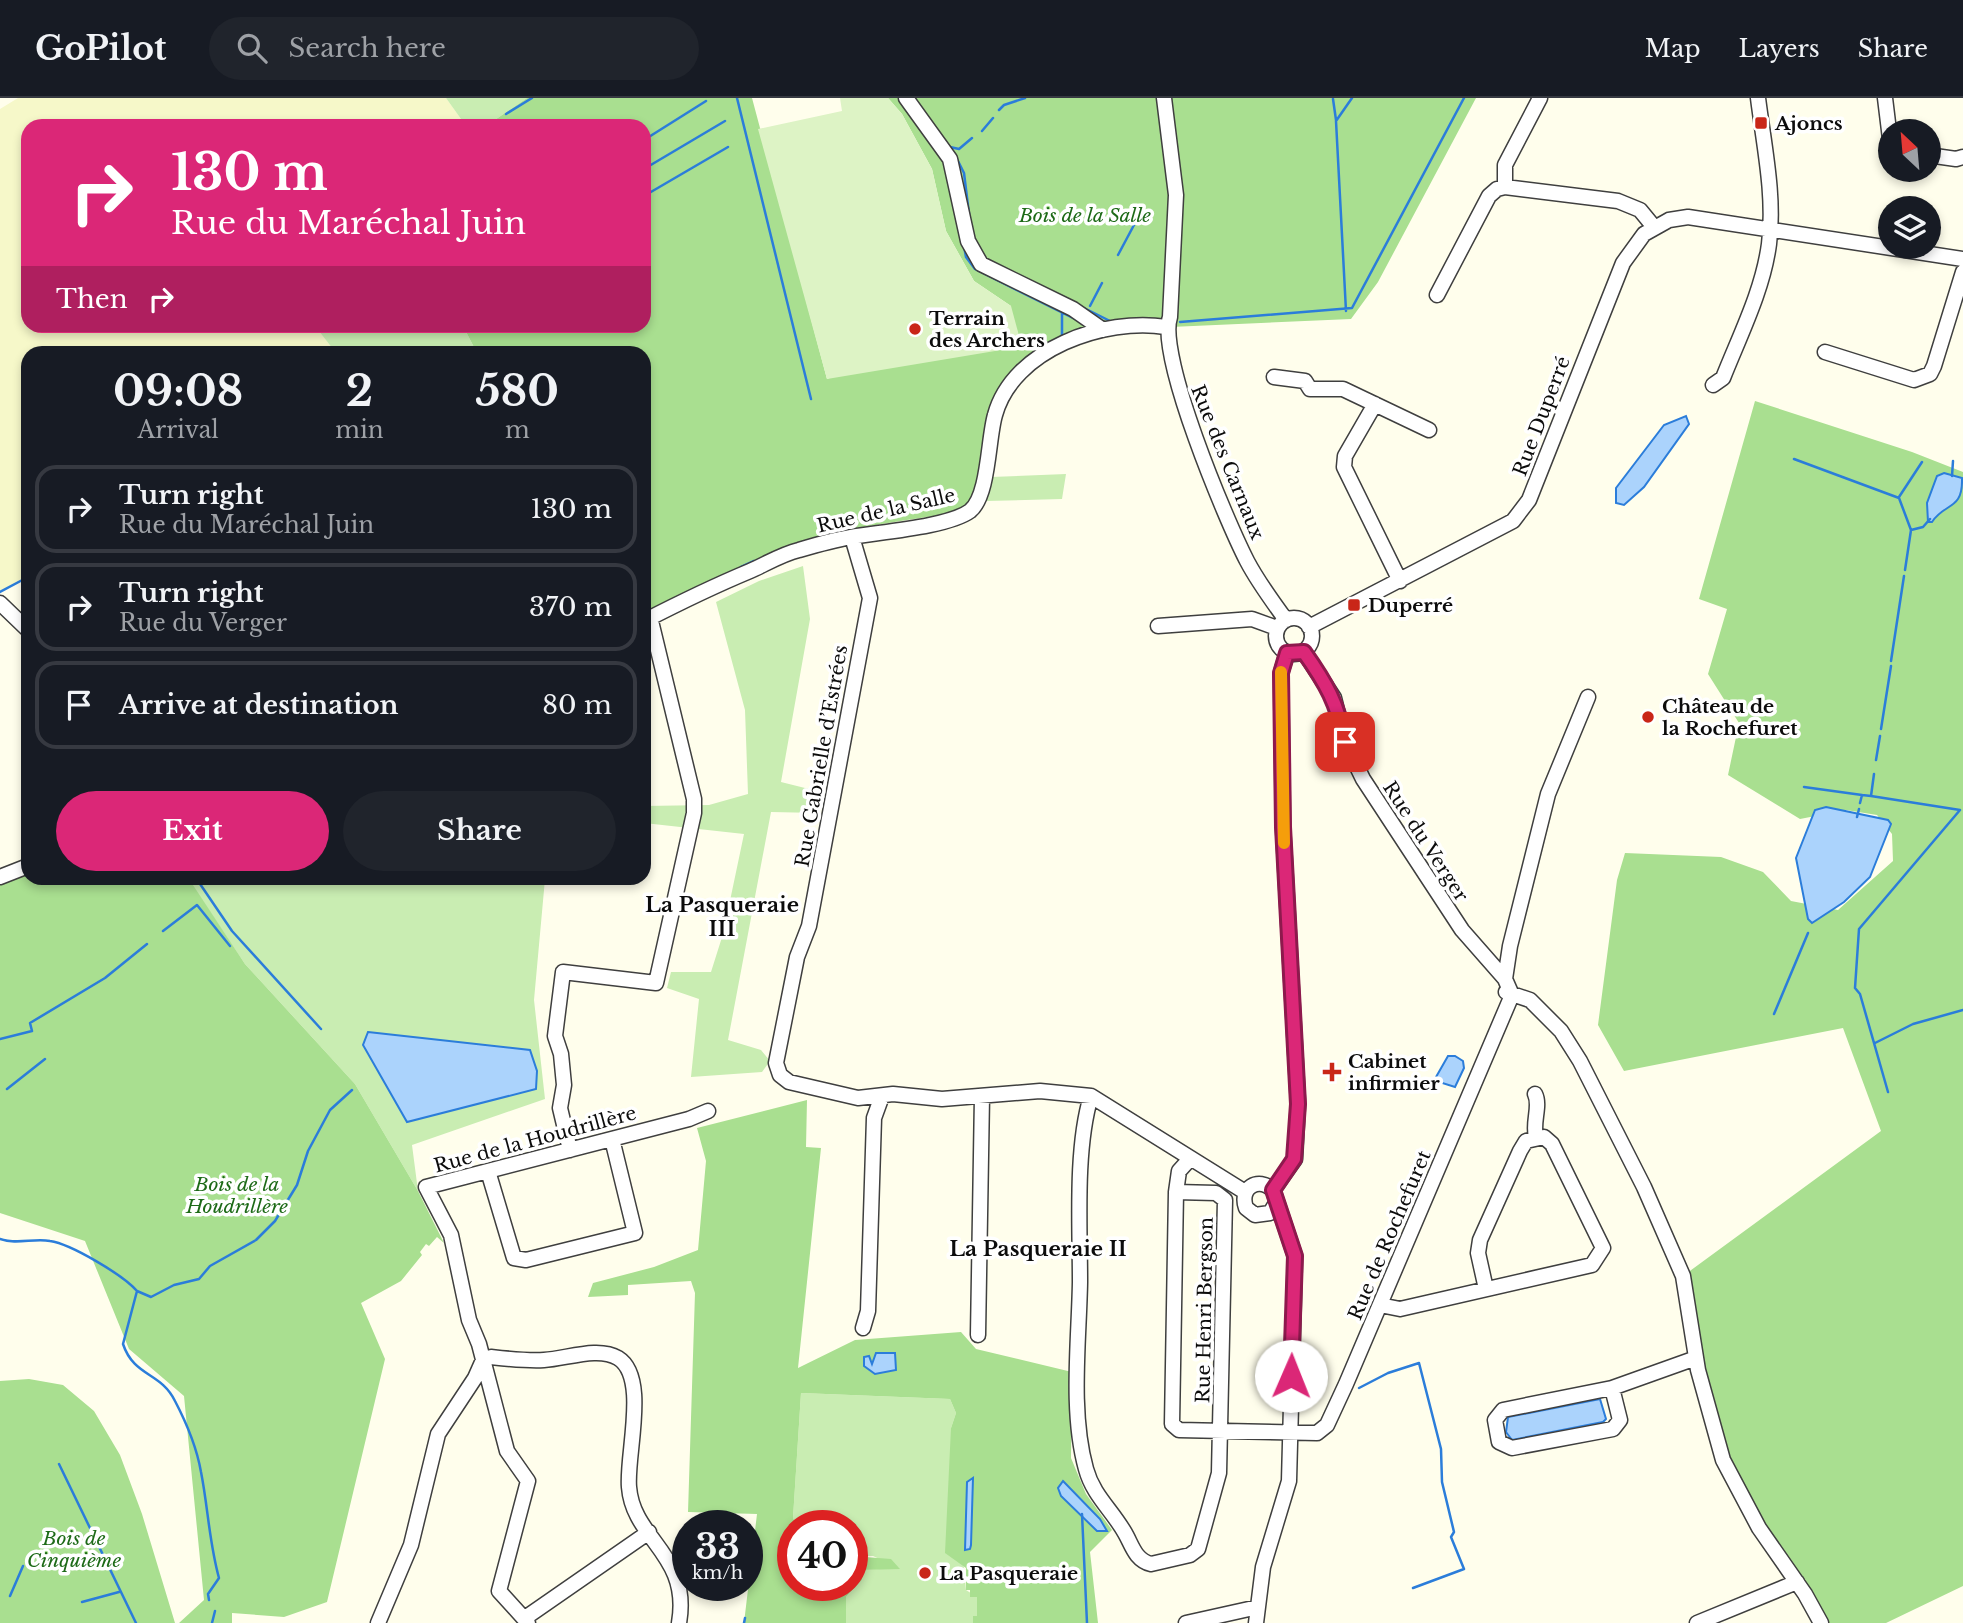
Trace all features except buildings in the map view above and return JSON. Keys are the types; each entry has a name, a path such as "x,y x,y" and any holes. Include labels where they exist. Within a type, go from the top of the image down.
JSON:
{"street":[{"path":"906,98 950,159 968,241 981,264 1073,309 1103,330"},
{"name":"Rue des Carnaux","path":"1164,98 1176,195 1170,317 1166,327 1177,386 1241,548 1282,624"},
{"path":"1506,187 1503,176 1505,165 1540,98"},
{"path":"1713,385 1723,378 1747,319 1769,247 1770,209 1758,98"},
{"path":"1885,98 1888,119"},
{"path":"1941,157 1961,159"},
{"path":"1437,295 1489,196 1497,189 1506,187 1618,201 1640,210 1654,227"},
{"name":"Rue Duperré","path":"1309,627 1499,531 1522,510 1623,263 1636,243 1654,227 1669,220 1688,217 1963,259"},
{"path":"1825,352 1914,380 1927,376 1934,366 1963,272"},
{"name":"Rue de la Salle","path":"651,617 795,551 852,537 922,526 955,518 971,510 981,495 995,415 1003,393 1020,372 1074,339 1103,330 1166,327"},
{"path":"1274,377 1305,381 1310,388 1343,389 1429,430"},
{"path":"1375,404 1353,439 1345,456 1344,467 1400,581"},
{"name":"Rue Gabrielle d’Estrées","path":"852,537 870,598 809,926 797,957 776,1063 780,1075 789,1082 845,1096 866,1097"},
{"path":"0,603 21,623"},
{"path":"1158,626 1252,619 1282,624 1300,619 1309,627 1311,642 1304,652 1287,653 1277,644 1282,624"},
{"path":"570,1150 561,1108 564,1085 561,1054 555,1036 563,972 656,983 694,813 694,799 651,634"},
{"name":"Rue du Verger","path":"1304,652 1334,698 1345,742 1363,779 1462,930 1503,983 1543,1011 1580,1061 1676,1256 1686,1293 1696,1358 1723,1460 1759,1528 1797,1582 1821,1623"},
{"path":"1245,1192 1244,1201 1248,1210 1255,1215 1272,1203 1291,1167 1297,1149 1298,1066 1283,803 1281,673 1287,653"},
{"path":"1503,983 1504,964 1508,957 1548,794 1588,697"},
{"path":"0,877 21,869"},
{"name":"Rue de Rochefuret","path":"1176,1192 1172,1424 1179,1430 1313,1435 1327,1425 1501,1022 1503,983"},
{"path":"874,1118 866,1097 893,1094 942,1099 1040,1091 1091,1096 1189,1160 1245,1192"},
{"path":"1535,1094 1538,1100 1533,1126 1536,1137"},
{"path":"978,1335 982,1096"},
{"path":"1091,1096 1084,1117 1079,1431 1090,1482 1137,1556 1147,1563 1190,1555 1198,1549 1218,1481 1220,1432"},
{"path":"863,1328 869,1298 874,1118 882,1097"},
{"name":"Rue de la Houdrillère","path":"483,1360 469,1320 451,1236 426,1187 689,1119 708,1111"},
{"path":"1380,1305 1400,1309 1592,1265 1602,1248 1552,1144 1544,1137 1526,1141 1480,1240 1478,1253 1486,1289"},
{"path":"488,1171 514,1258 526,1260 635,1233 612,1139"},
{"path":"1176,1192 1179,1171 1189,1160"},
{"path":"1245,1192 1259,1183 1272,1203 1293,1248 1289,1488 1263,1567 1256,1623"},
{"name":"Rue Henri Bergson","path":"1176,1192 1216,1193 1225,1200 1220,1432"},
{"path":"378,1623 411,1545 434,1445 444,1422 475,1378 483,1360 491,1357 561,1359 603,1353 625,1364 633,1387 629,1492 636,1511 677,1576 681,1603 679,1623"},
{"path":"1612,1388 1620,1420 1614,1429 1513,1448 1503,1447 1499,1442 1494,1420 1499,1412 1612,1388 1696,1358"},
{"path":"483,1360 507,1451 528,1481 499,1591 527,1620 649,1532"},
{"path":"1697,1623 1797,1582"},
{"path":"1186,1623 1258,1607"}],"green space":[{"path":"18,98 446,98 461,119 21,119 21,333 320,333 331,346 21,346 21,579 0,592 0,109"},
{"path":"446,98 527,98 496,119 461,119"},
{"name":"Bois de la Salle","path":"527,98 752,98 827,379 1011,306 974,281 946,231 932,169 902,114 888,98 1476,98 1378,282 1351,319 1103,330 1055,349 1003,393 971,510 864,527 801,543 741,567 651,611 651,346 473,346 467,333 651,333 651,119 496,119"},
{"path":"840,98 888,98 902,114 932,169 946,231 974,281 1011,306 1021,343 995,351 827,379 758,129 842,111"},
{"path":"320,333 467,333 473,346 331,346"},
{"path":"1755,401 1912,452 1963,472 1963,1586 1886,1623 1821,1623 1723,1460 1683,1276 1881,1131 1843,1028 1624,1071 1598,1025 1617,880 1625,853 1721,857 1763,872 1791,901 1838,910 1893,861 1892,834 1877,815 1846,810 1800,819 1728,775 1739,723 1708,674 1727,609 1699,599"},
{"path":"1066,474 1062,499 986,501 991,477"},
{"path":"803,566 810,619 781,782 821,792 819,813 771,812 728,1040 761,1050 770,1061 762,1072 691,1077 699,999 667,988 671,972 711,972 723,934 744,834 651,824 651,806 709,805 748,794 745,710 716,602 759,581"},
{"name":"Bois de la Houdrillère","path":"21,874 21,885 193,885 245,964 355,1084 418,1191 444,1243 437,1237 429,1246 426,1244 420,1252 422,1255 401,1281 361,1303 385,1359 327,1602 284,1617 232,1613 232,1623 179,1623 204,1600 184,1396 129,1349 85,1241 0,1213 0,882"},
{"path":"192,885 544,885 534,1000 545,1099 412,1145 418,1191 355,1084 245,964"},
{"path":"807,1100 806,1147 821,1148 798,1368 855,1340 961,1332 976,1349 1072,1372 1071,1458 1086,1494 1112,1530 1090,1552 1098,1623 973,1623 973,1616 977,1616 977,1597 970,1597 970,1590 966,1590 966,1568 945,1553 951,1428 956,1413 950,1399 801,1393 794,1510 777,1510 777,1601 846,1601 846,1623 744,1623 747,1601 763,1601 763,1510 688,1510 695,1293 691,1281 628,1285 628,1295 588,1297 593,1283 654,1267 698,1250 706,1161 697,1128"},
{"name":"Bois de Cinquième","path":"29,1379 63,1385 94,1411 120,1455 142,1514 175,1623 0,1623 0,1381"},
{"path":"801,1393 950,1399 956,1413 951,1428 966,1590 977,1597 977,1616 973,1616 973,1623 846,1623 846,1601 868,1601 868,1570 899,1568 868,1556 868,1510 794,1510"},
{"path":"868,1557 891,1559 900,1569 868,1570"}],"water":[{"path":"1686,416 1689,424 1644,487 1624,505 1616,503 1616,488 1664,425"},
{"path":"1944,473 1962,478 1960,496 1932,522 1928,522 1927,503 1937,476"},
{"path":"1826,807 1888,820 1891,824 1870,877 1844,902 1812,923 1808,919 1796,858 1815,810"},
{"path":"368,1032 530,1050 537,1071 536,1089 407,1122 363,1045"},
{"path":"1448,1056 1455,1056 1463,1061 1464,1068 1455,1087 1439,1082 1436,1077"},
{"path":"876,1353 895,1353 896,1370 875,1374 864,1366 864,1357 869,1356 872,1364"},
{"path":"1600,1399 1606,1419 1603,1422 1512,1440 1506,1432 1508,1417"},
{"path":"973,1478 971,1545 970,1549 965,1550 967,1482"},
{"path":"1063,1481 1100,1519 1107,1531 1097,1531 1061,1496 1058,1488"}],"waterway":[{"path":"506,114 532,98"},
{"path":"737,98 811,399"},
{"path":"999,110 1004,105 1025,98"},
{"path":"1346,311 1336,121 1352,98"},
{"path":"1180,322 1352,308 1464,98"},
{"path":"1333,99 1336,120"},
{"path":"651,136 706,101"},
{"path":"982,131 993,118"},
{"path":"651,165 725,121"},
{"path":"950,147 959,149 972,138"},
{"path":"651,192 728,147"},
{"path":"957,159 964,173 969,214"},
{"path":"1118,255 1134,225"},
{"path":"964,246 966,257 975,269 1077,320"},
{"path":"1090,306 1102,283"},
{"path":"1084,308 1112,322"},
{"path":"1062,313 1062,338"},
{"path":"1794,459 1899,498 1911,530"},
{"path":"1952,476 1953,461"},
{"path":"1899,497 1922,462"},
{"path":"1905,570 1911,530 1923,527 1930,519"},
{"path":"741,567 754,561"},
{"path":"1891,661 1904,576"},
{"path":"0,592 21,581"},
{"path":"1881,729 1891,666"},
{"path":"1876,760 1880,736"},
{"path":"1860,803 1862,795 1871,796 1874,774"},
{"path":"1804,787 1862,795"},
{"path":"1871,796 1960,810 1859,929 1855,988 1860,994 1888,1092"},
{"path":"1857,817 1859,809"},
{"path":"201,885 232,931 321,1029"},
{"path":"163,931 197,905 230,946"},
{"path":"1774,1014 1808,933"},
{"path":"0,1039 32,1031 30,1023 105,978 147,944"},
{"path":"1875,1043 1913,1024 1963,1010"},
{"path":"7,1089 45,1059"},
{"path":"137,1291 151,1297 174,1285 199,1279 210,1266 256,1240 275,1221 297,1185 308,1151 330,1110 352,1090"},
{"path":"0,1239 59,1243 96,1261 137,1291 123,1344 134,1363 163,1384 169,1392 194,1445 219,1578 208,1594 209,1600"},
{"path":"1359,1388 1388,1373 1419,1363 1441,1449 1442,1482 1454,1532 1451,1537 1464,1569 1413,1588"},
{"path":"59,1464 136,1623"},
{"path":"1082,1514 1087,1623"},
{"path":"10,1596 23,1566"},
{"path":"82,1602 119,1592"},
{"path":"212,1623 215,1611"},
{"path":"744,1623 745,1618"}],"slow traffic":[{"path":"1281,672 1284,843"}],"place":[{"name":"Ajoncs","path":"1761,123"},
{"name":"Terrain des Archers","path":"915,329"},
{"name":"Duperré","path":"1354,605"},
{"name":"Château de la Rochefuret","path":"1648,717"},
{"name":"Cabinet infirmier","path":"1332,1072"},
{"name":"La Pasqueraie","path":"925,1573"}],"district":[{"name":"La Pasqueraie III","path":"722,917"},
{"name":"La Pasqueraie II","path":"1038,1249"}],"route":[{"path":"1291,1376 1295,1256 1273,1190 1291,1167 1297,1149 1298,1066 1289,957 1283,827 1281,673 1287,653 1294,655 1304,652 1315,667 1338,707 1345,742"}]}
